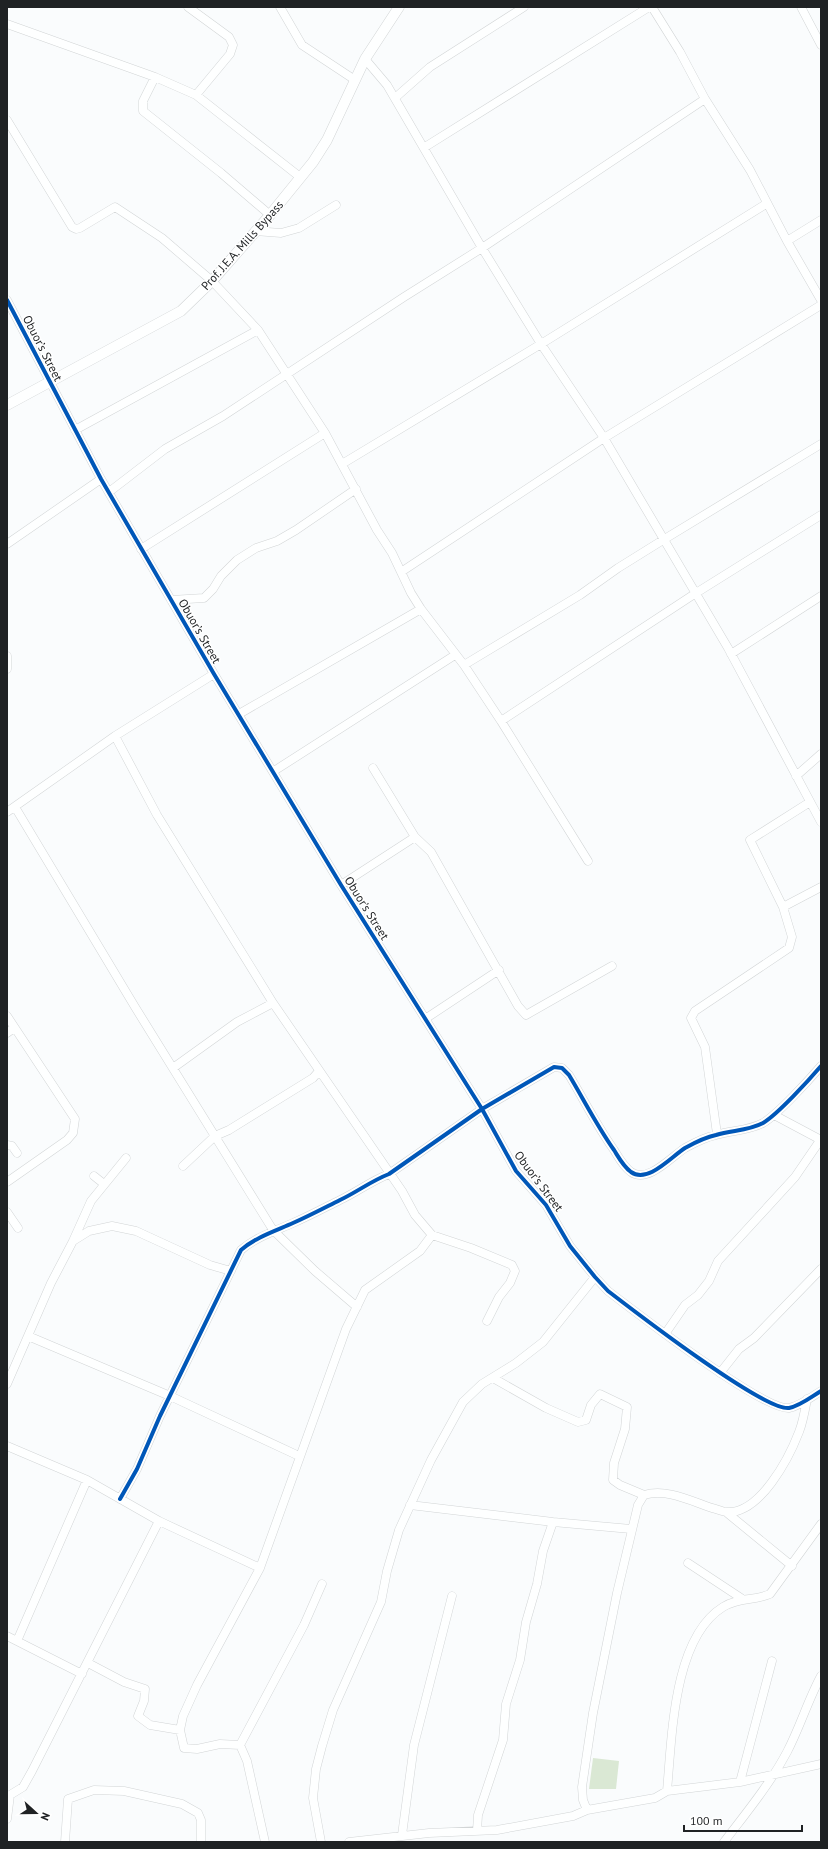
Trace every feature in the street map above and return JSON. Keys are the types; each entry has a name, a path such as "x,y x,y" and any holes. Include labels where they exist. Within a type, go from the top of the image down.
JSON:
{"street":[{"path":"188,7 228,37 232,45 230,54 196,94"},
{"path":"280,7 302,46 355,80"},
{"name":"Prof. J.E.A. Mills Bypass","path":"7,405 181,311 212,281 270,215 313,162 328,140 365,59 399,7"},
{"path":"395,98 430,67 524,7"},
{"path":"425,147 649,7"},
{"path":"652,7 680,52 705,99 750,170 766,204 821,300"},
{"path":"801,7 821,45"},
{"path":"7,24 155,77 196,94 300,177"},
{"path":"365,59 387,85 425,147 482,248 541,344 604,438 663,540 732,654 821,822"},
{"path":"155,77 143,101 143,111 221,173 270,215"},
{"path":"109,492 164,449 223,416 404,297 482,248 705,99"},
{"path":"7,120 72,227 76,229 80,228 115,207 162,238 212,281 258,330 325,433 421,609 464,665 501,721 588,861"},
{"path":"342,464 541,344 766,204"},
{"path":"255,231 281,233 299,228 336,205"},
{"path":"787,241 821,220"},
{"name":"Obuor’s Street","path":"7,300 101,479 214,674 274,771 341,885 482,1109 516,1171 546,1205 570,1246 608,1291 720,1373 771,1404 788,1408 821,1391"},
{"path":"401,572 604,438 821,305"},
{"path":"74,430 258,330"},
{"path":"141,549 325,433"},
{"path":"464,665 580,595 618,568 663,540 821,444"},
{"path":"7,544 101,479"},
{"path":"171,600 204,598 213,589 221,576 237,560 256,548 277,541 290,534 356,489"},
{"path":"501,721 696,593 821,515"},
{"path":"732,654 821,596"},
{"path":"239,714 421,609"},
{"path":"274,771 455,655"},
{"path":"7,656 7,668"},
{"path":"7,812 115,736 214,674"},
{"path":"115,736 157,815 273,1003 402,1191 415,1215 432,1235 512,1264 515,1271 510,1283 499,1297 488,1321"},
{"path":"796,776 821,754"},
{"path":"373,768 415,837 431,852 518,1006 526,1015 612,966"},
{"path":"717,1134 705,1046 691,1018 695,1011 789,948 792,937 784,907 750,840 810,802"},
{"path":"15,807 273,1230 315,1271 357,1306"},
{"path":"341,885 415,837"},
{"path":"784,907 821,887"},
{"path":"425,1019 499,970"},
{"path":"173,1068 237,1022 273,1003"},
{"path":"7,1016 74,1119 73,1133 67,1140 7,1182"},
{"path":"7,1033 14,1028"},
{"path":"120,1499 137,1469 170,1396 241,1250 248,1244 273,1230 292,1224 346,1197 374,1180 389,1174 482,1109 554,1067 562,1068 569,1075 605,1137 622,1162 631,1172 640,1174 650,1173 666,1164 685,1148 717,1134 744,1130 763,1123 774,1115 821,1066"},
{"path":"183,1166 215,1136 229,1130 313,1078 319,1071"},
{"path":"665,1334 685,1305 698,1295 709,1281 718,1261 795,1177 821,1140 774,1115"},
{"path":"7,1145 12,1146 17,1152"},
{"path":"7,1384 51,1283 73,1241 91,1201 126,1158"},
{"path":"94,1176 104,1184"},
{"path":"7,1212 18,1228"},
{"path":"73,1241 89,1231 112,1226 136,1231 210,1265 231,1272"},
{"path":"240,1745 220,1744 197,1749 184,1748 180,1730 183,1716 197,1685 260,1568 299,1456 346,1329 365,1290 420,1251 432,1235"},
{"path":"720,1373 739,1349 754,1338 821,1269"},
{"path":"321,1842 312,1798 316,1769 322,1746 333,1710 381,1602 387,1571 399,1530 431,1460 463,1402 482,1384 516,1363 543,1342 595,1277"},
{"path":"28,1336 170,1396 299,1456"},
{"path":"492,1378 546,1408 578,1422 586,1420 591,1405 600,1394 627,1407 625,1429 614,1463 613,1480 620,1485 644,1495"},
{"path":"726,1512 737,1511 748,1505 763,1493 774,1481 799,1432 807,1399"},
{"path":"7,1446 87,1480 159,1521 260,1568"},
{"path":"16,1641 87,1480"},
{"path":"587,1810 583,1800 582,1788 586,1754 631,1529 638,1505 644,1495 650,1493 671,1494 726,1512 792,1566"},
{"path":"410,1505 553,1522 631,1529"},
{"path":"7,1819 9,1794 23,1787 32,1771 159,1521"},
{"path":"477,1831 478,1815 503,1740 506,1704 520,1660 526,1622 537,1584 543,1551 553,1522"},
{"path":"667,1791 673,1731 683,1666 692,1642 707,1619 723,1606 741,1598 760,1598 770,1594 792,1566 821,1524"},
{"path":"688,1563 741,1598"},
{"path":"240,1745 304,1625 322,1584"},
{"path":"402,1835 414,1745 452,1596"},
{"path":"7,1636 82,1674"},
{"path":"740,1782 772,1661"},
{"path":"88,1663 124,1682 145,1689 144,1701 138,1716 150,1725 180,1730"},
{"path":"724,1842 773,1776 800,1726 815,1687 821,1676"},
{"path":"240,1745 247,1761 265,1842"},
{"path":"349,1842 402,1835 497,1830 573,1816 587,1810 655,1798 667,1791 740,1782 773,1776 821,1764"},
{"path":"65,1842 68,1799 94,1790 124,1791 182,1804 198,1813 201,1820 201,1842"}],"green space":[{"path":"593,1758 619,1761 616,1789 589,1789"}],"cycle path":[{"path":"7,300 101,479 214,674 341,885 482,1109 516,1171 546,1205 570,1246 608,1291 699,1358 754,1394 775,1405 789,1408 801,1403 821,1391"},
{"path":"120,1499 137,1469 160,1416 241,1250 253,1241 316,1212 389,1174 482,1109 554,1067 562,1068 569,1075 621,1162 631,1172 638,1175 652,1172 660,1168 685,1148 696,1142 722,1133 752,1128 763,1123 785,1105 821,1066"}]}
